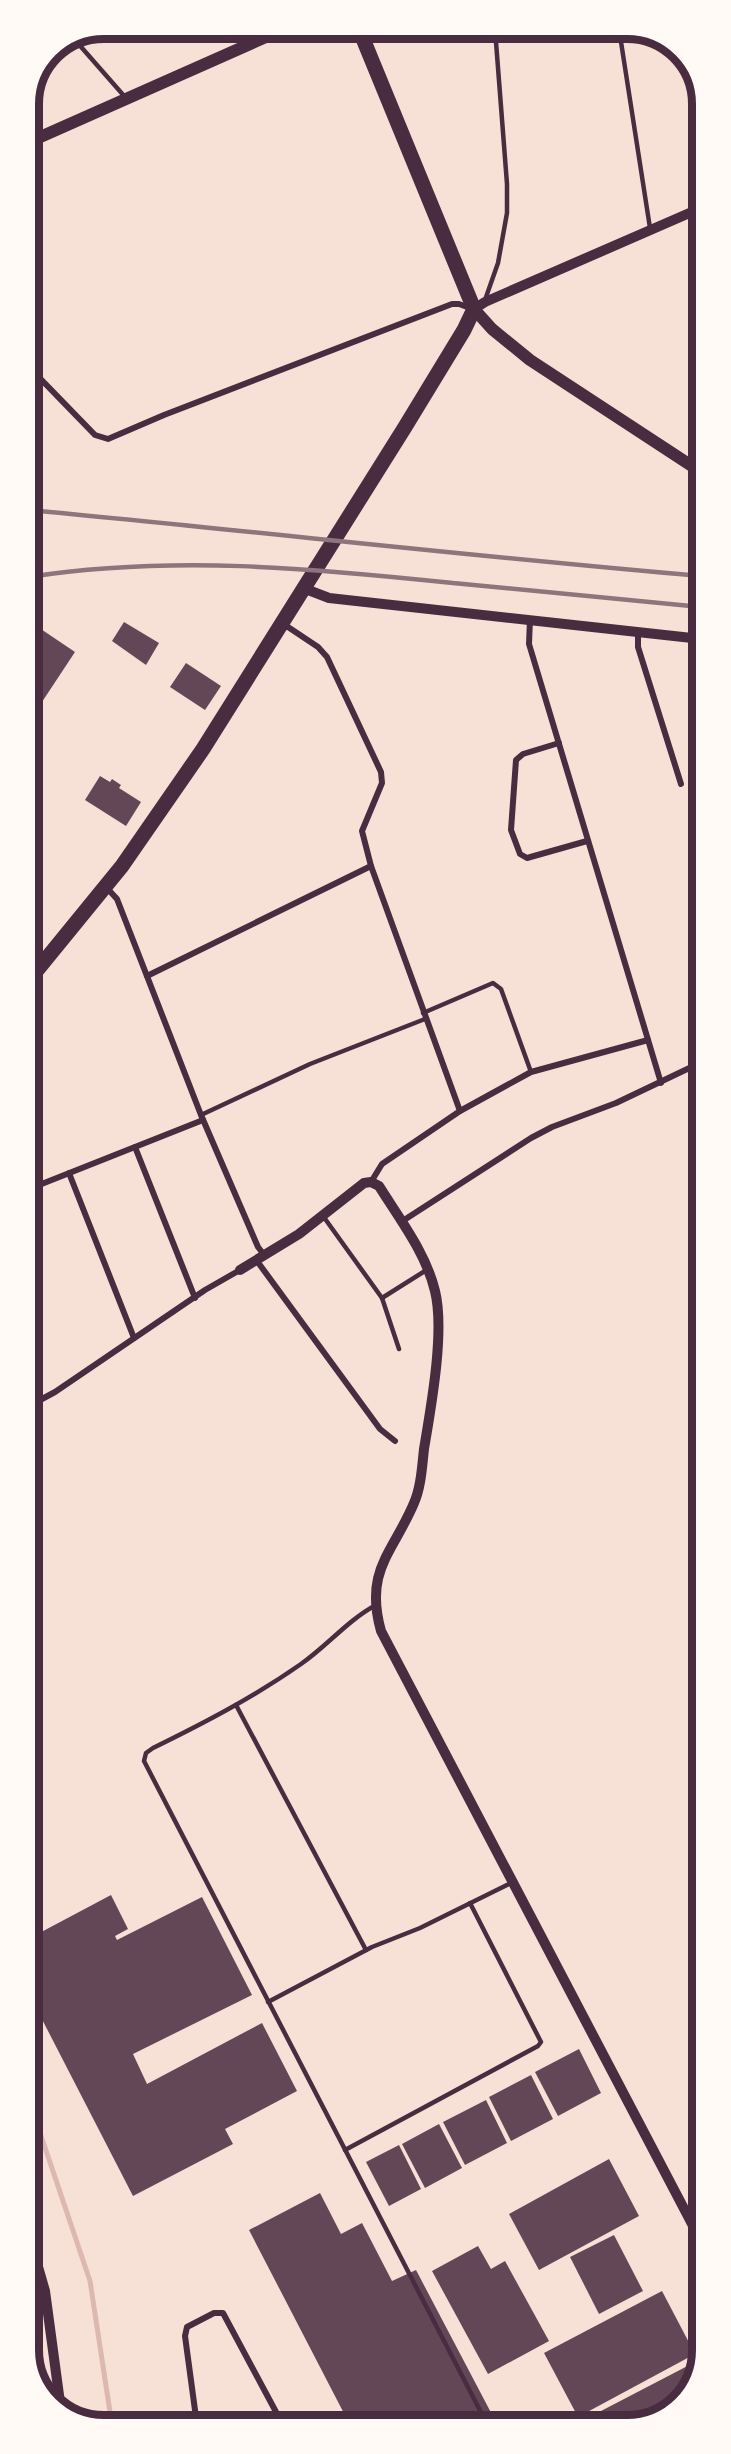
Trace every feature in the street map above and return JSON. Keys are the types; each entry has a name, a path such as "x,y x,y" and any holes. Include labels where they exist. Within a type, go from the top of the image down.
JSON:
{"main road":[{"path":"39,137 261,39"},
{"path":"363,39 454,267 492,329 530,360 692,466"},
{"path":"39,968 105,887 202,749 479,306"}],"street":[{"path":"39,377 95,435 108,439 164,415 452,304 479,306 692,212"},
{"path":"303,588 329,598 692,638"},
{"path":"530,619 529,644 661,1083"},
{"path":"281,623 318,647 327,657 381,772 381,783 362,831 371,866 460,1111"},
{"path":"638,632 638,647 681,784"},
{"path":"559,743 523,754 516,760 511,830 520,854 528,858 587,841"},
{"path":"147,976 371,866"},
{"path":"105,887 117,899 202,1117 258,1247 261,1259 380,1429 395,1441"},
{"path":"371,1182 382,1164 460,1111 531,1072 648,1040"},
{"path":"401,1222 531,1138 552,1127 661,1083 692,1067"},
{"path":"39,1185 135,1147 202,1117"},
{"path":"135,1147 195,1298"},
{"path":"69,1173 134,1338"},
{"path":"39,1401 195,1298 261,1259 323,1216 364,1182 371,1182 379,1186 428,1269 439,1311 429,1417 418,1491 414,1504 382,1562 376,1589 376,1605 381,1631 692,2224"},
{"path":"39,2270 45,2291 61,2399"},
{"path":"197,2415 185,2336 187,2327 214,2313 223,2313 278,2415"}],"lane":[{"path":"479,306 498,263 507,213 507,184 496,39"},
{"path":"622,39 650,229"},
{"path":"79,44 126,98"},
{"path":"202,1117 310,1064 424,1016 493,983 501,989 531,1072"},
{"path":"323,1216 382,1298 399,1349"},
{"path":"382,1298 428,1269"},
{"path":"376,1605 352,1620 316,1654 277,1681 153,1748 146,1753 144,1761 483,2415"},
{"path":"236,1705 366,1950"},
{"path":"268,2002 366,1950 420,1928 513,1881"},
{"path":"345,2150 538,2046 541,2042 470,1903"},
{"path":"54,2391 60,2391"}],"building":[{"path":"124,622 159,643 146,665 112,641"},
{"path":"39,628 75,652 39,706"},
{"path":"186,663 221,686 205,710 170,687"},
{"path":"100,776 110,782 112,779 121,785 119,788 141,802 126,826 85,800"},
{"path":"111,1895 128,1929 115,1936 117,1940 202,1897 252,1995 133,2054 147,2084 262,2023 297,2091 225,2129 233,2144 133,2196 39,2013 39,1933"},
{"path":"579,2049 601,2093 558,2116 535,2072"},
{"path":"531,2075 553,2119 511,2141 489,2097"},
{"path":"486,2100 507,2143 465,2165 443,2122"},
{"path":"439,2124 462,2168 425,2188 402,2144"},
{"path":"399,2145 421,2189 389,2206 366,2162"},
{"path":"609,2159 639,2216 539,2270 509,2214"},
{"path":"320,2193 341,2234 362,2223 392,2281 416,2270 492,2415 345,2415 249,2230"},
{"path":"614,2235 643,2291 599,2314 570,2257"},
{"path":"478,2246 491,2269 505,2261 549,2341 488,2374 432,2271"},
{"path":"662,2291 692,2348 691,2356 582,2415 577,2415 544,2353"},
{"path":"690,2365 689,2371 676,2393 652,2410 639,2414 593,2415"}],"waterway":[{"path":"39,2130 90,2281 110,2415"}],"railway":[{"path":"39,511 692,575"},
{"path":"39,576 135,567 241,566 347,573 692,606"}]}
